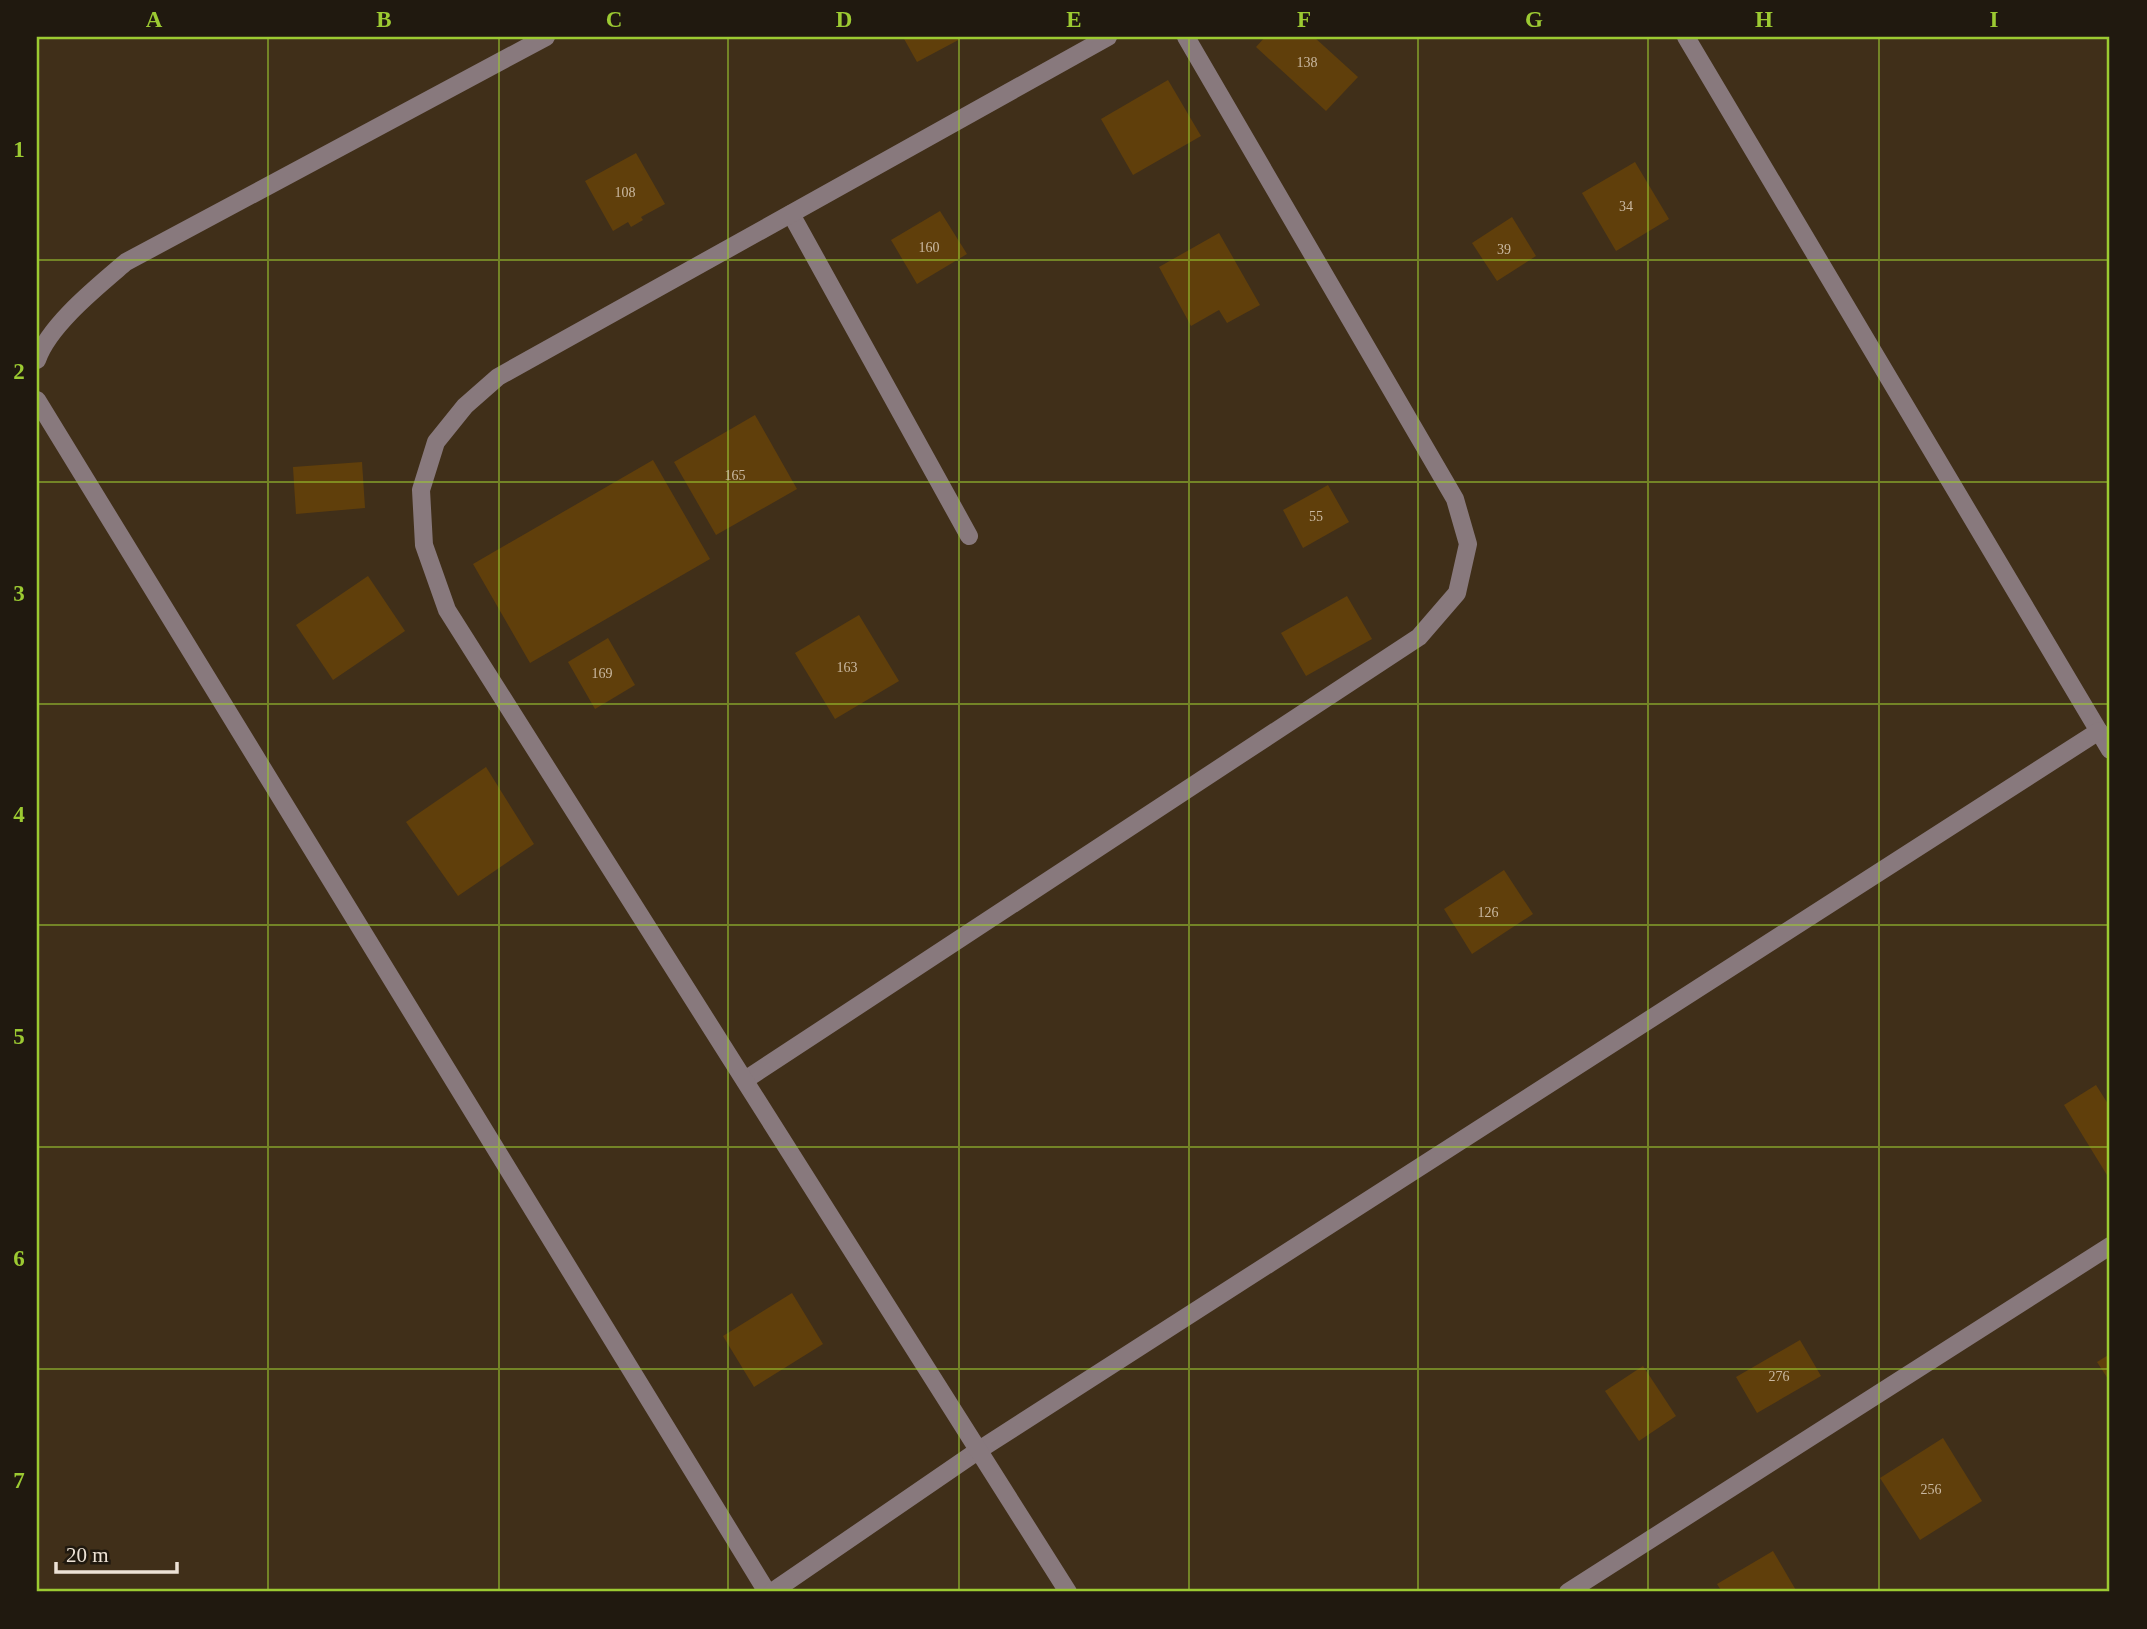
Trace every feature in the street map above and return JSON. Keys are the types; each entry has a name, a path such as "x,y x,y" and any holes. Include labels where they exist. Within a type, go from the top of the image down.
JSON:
{"street":[{"path":"37,359 40,350 76,306 126,262 546,37"},
{"path":"1068,1592 447,610 424,545 421,490 436,442 465,406 498,377 1108,37"},
{"path":"745,1080 1419,637 1457,593 1468,544 1455,499 1186,37"},
{"path":"1685,37 2110,750"},
{"path":"791,214 969,536"},
{"path":"37,400 769,1592 979,1450 2099,731"},
{"path":"1568,1592 2110,1246"}],"building":[{"path":"903,37 964,37 917,62"},
{"path":"1265,37 1314,37 1358,77 1326,111 1256,47"},
{"path":"1168,80 1201,136 1133,175 1101,119"},
{"path":"636,153 665,204 641,217 643,220 631,227 628,222 613,231 585,181"},
{"path":"1635,162 1669,219 1616,251 1582,193"},
{"path":"940,211 967,254 917,284 891,240"},
{"path":"1512,217 1536,256 1497,281 1472,243"},
{"path":"1219,233 1260,305 1227,323 1219,310 1191,326 1159,267"},
{"path":"755,415 797,489 716,535 674,462"},
{"path":"653,460 710,559 530,663 473,564"},
{"path":"362,462 365,508 296,514 293,467"},
{"path":"1328,485 1349,522 1303,548 1283,510"},
{"path":"368,576 405,631 333,680 296,625"},
{"path":"1347,596 1372,639 1306,676 1281,633"},
{"path":"859,615 899,681 835,719 795,653"},
{"path":"608,638 635,685 595,709 568,662"},
{"path":"486,767 534,844 458,896 406,822"},
{"path":"1504,870 1533,914 1472,954 1444,909"},
{"path":"2096,1085 2110,1107 2110,1180 2064,1105"},
{"path":"792,1293 823,1344 754,1387 723,1336"},
{"path":"1800,1340 1821,1376 1757,1413 1736,1377"},
{"path":"2110,1354 2110,1382 2097,1362"},
{"path":"1643,1366 1676,1416 1639,1441 1605,1391"},
{"path":"1943,1438 1982,1501 1920,1540 1880,1478"},
{"path":"1773,1551 1797,1592 1722,1592 1717,1584"}]}
